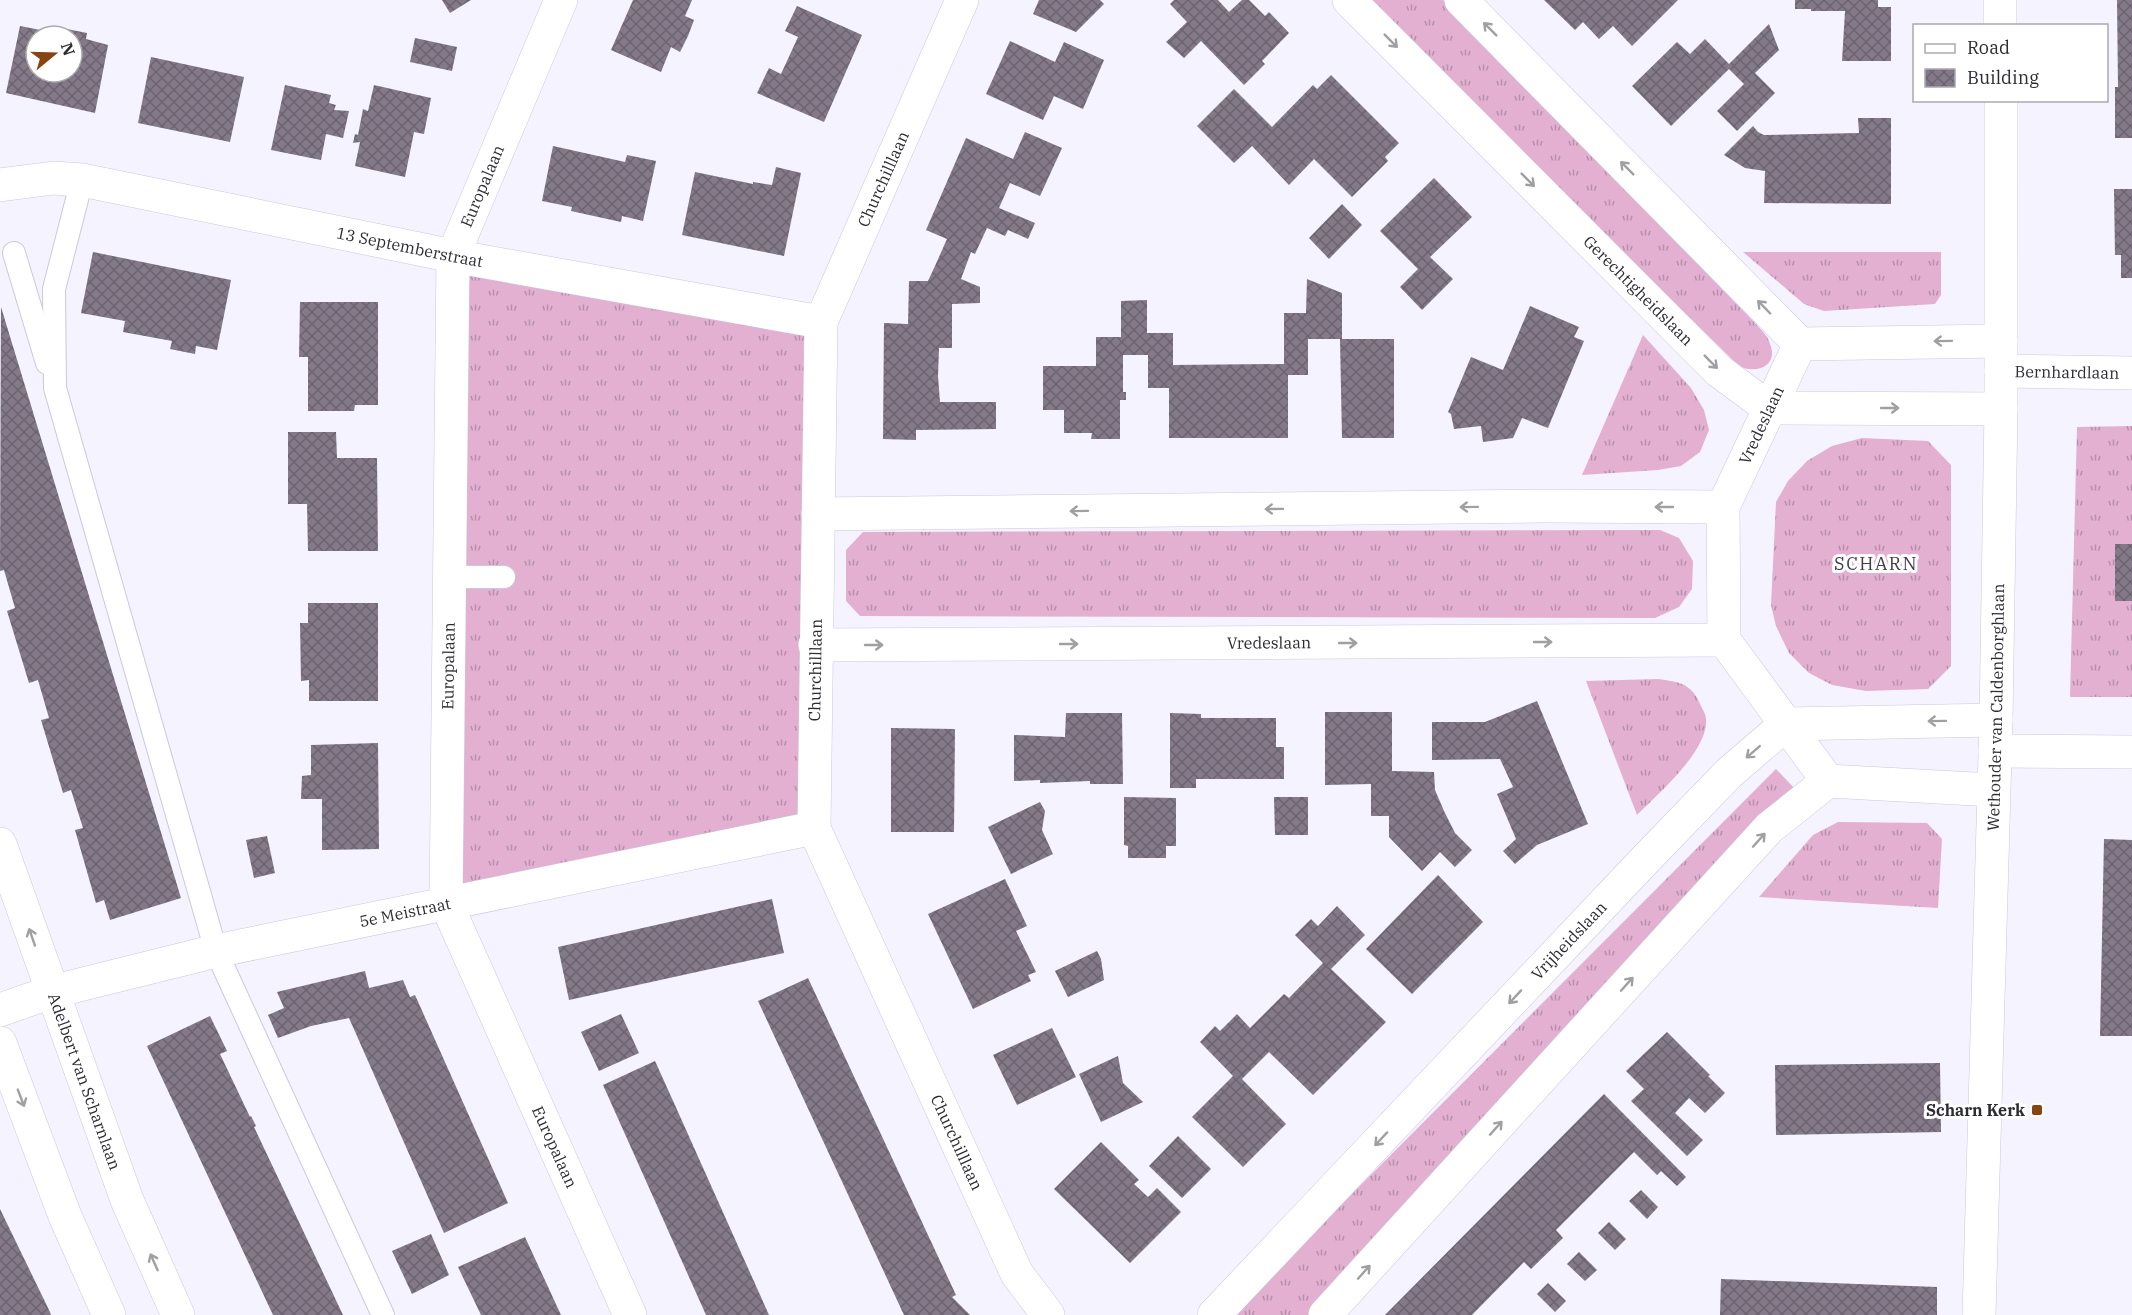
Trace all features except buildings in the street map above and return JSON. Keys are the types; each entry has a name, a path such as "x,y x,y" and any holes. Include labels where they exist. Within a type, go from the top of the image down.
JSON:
{"street":[{"name":"Europalaan","path":"561,0 453,256 446,903 630,1315"},
{"name":"Churchilllaan","path":"962,0 821,322 814,828 1017,1274 1048,1315"},
{"name":"Gerechtigheidslaan","path":"1349,0 1719,371 1769,408"},
{"path":"1461,0 1800,344 2001,356"},
{"path":"2000,0 2000,24"},
{"name":"Wethouder van Caldenborghlaan","path":"1979,1315 1992,892 2001,409 2001,102"},
{"name":"13 Septemberstraat","path":"0,185 54,178 82,180 453,256 821,322"},
{"name":"Vredeslaan","path":"815,645 1724,640 1723,507 1800,344"},
{"name":"Bernhardlaan","path":"2001,356 2132,373"},
{"path":"1769,408 2001,409"},
{"path":"818,514 1544,506 1723,507"},
{"path":"1724,640 1828,781"},
{"path":"1786,724 1995,736 2132,752"},
{"name":"Vrijheidslaan","path":"1215,1315 1643,862 1729,773 1786,724"},
{"path":"1325,1315 1769,828 1828,781 1993,790"},
{"name":"5e Meistraat","path":"0,1010 51,992 216,951 814,828"},
{"name":"Adelbert van Scharnlaan","path":"0,844 127,1200 178,1315"},
{"path":"0,1043 65,1216 109,1315"}],"lane":[{"path":"55,388 54,289 82,180"},
{"path":"14,254 55,388 216,951 383,1315"},
{"path":"449,578 504,577"}],"green space":[{"path":"1366,0 1443,0 1756,324 1769,341 1772,351 1769,363 1759,369 1739,366"},
{"path":"1743,252 1941,252 1941,295 1935,304 1824,311 1804,304"},
{"path":"457,264 812,325 804,820 458,889"},
{"path":"1643,335 1691,388 1704,410 1709,430 1700,452 1681,466 1658,470 1582,475"},
{"path":"2132,426 2132,697 2070,697 2077,427"},
{"path":"1862,438 1928,441 1951,465 1951,666 1928,689 1866,691 1832,685 1809,673 1789,653 1776,626 1771,605 1776,502 1788,481 1807,461 1832,446"},
{"path":"1660,530 1679,538 1693,561 1692,589 1679,607 1655,618 860,616 846,601 846,550 863,532"},
{"path":"1658,679 1684,685 1693,692 1706,716 1705,731 1691,758 1637,815 1586,681"},
{"path":"1776,769 1797,791 1308,1315 1231,1315"},
{"path":"1838,822 1927,823 1942,839 1938,908 1759,897 1813,835"}],"place":[{"name":"Scharn Kerk","path":"2037,1110"}],"district":[{"name":"SCHARN","path":"1876,563"}]}
